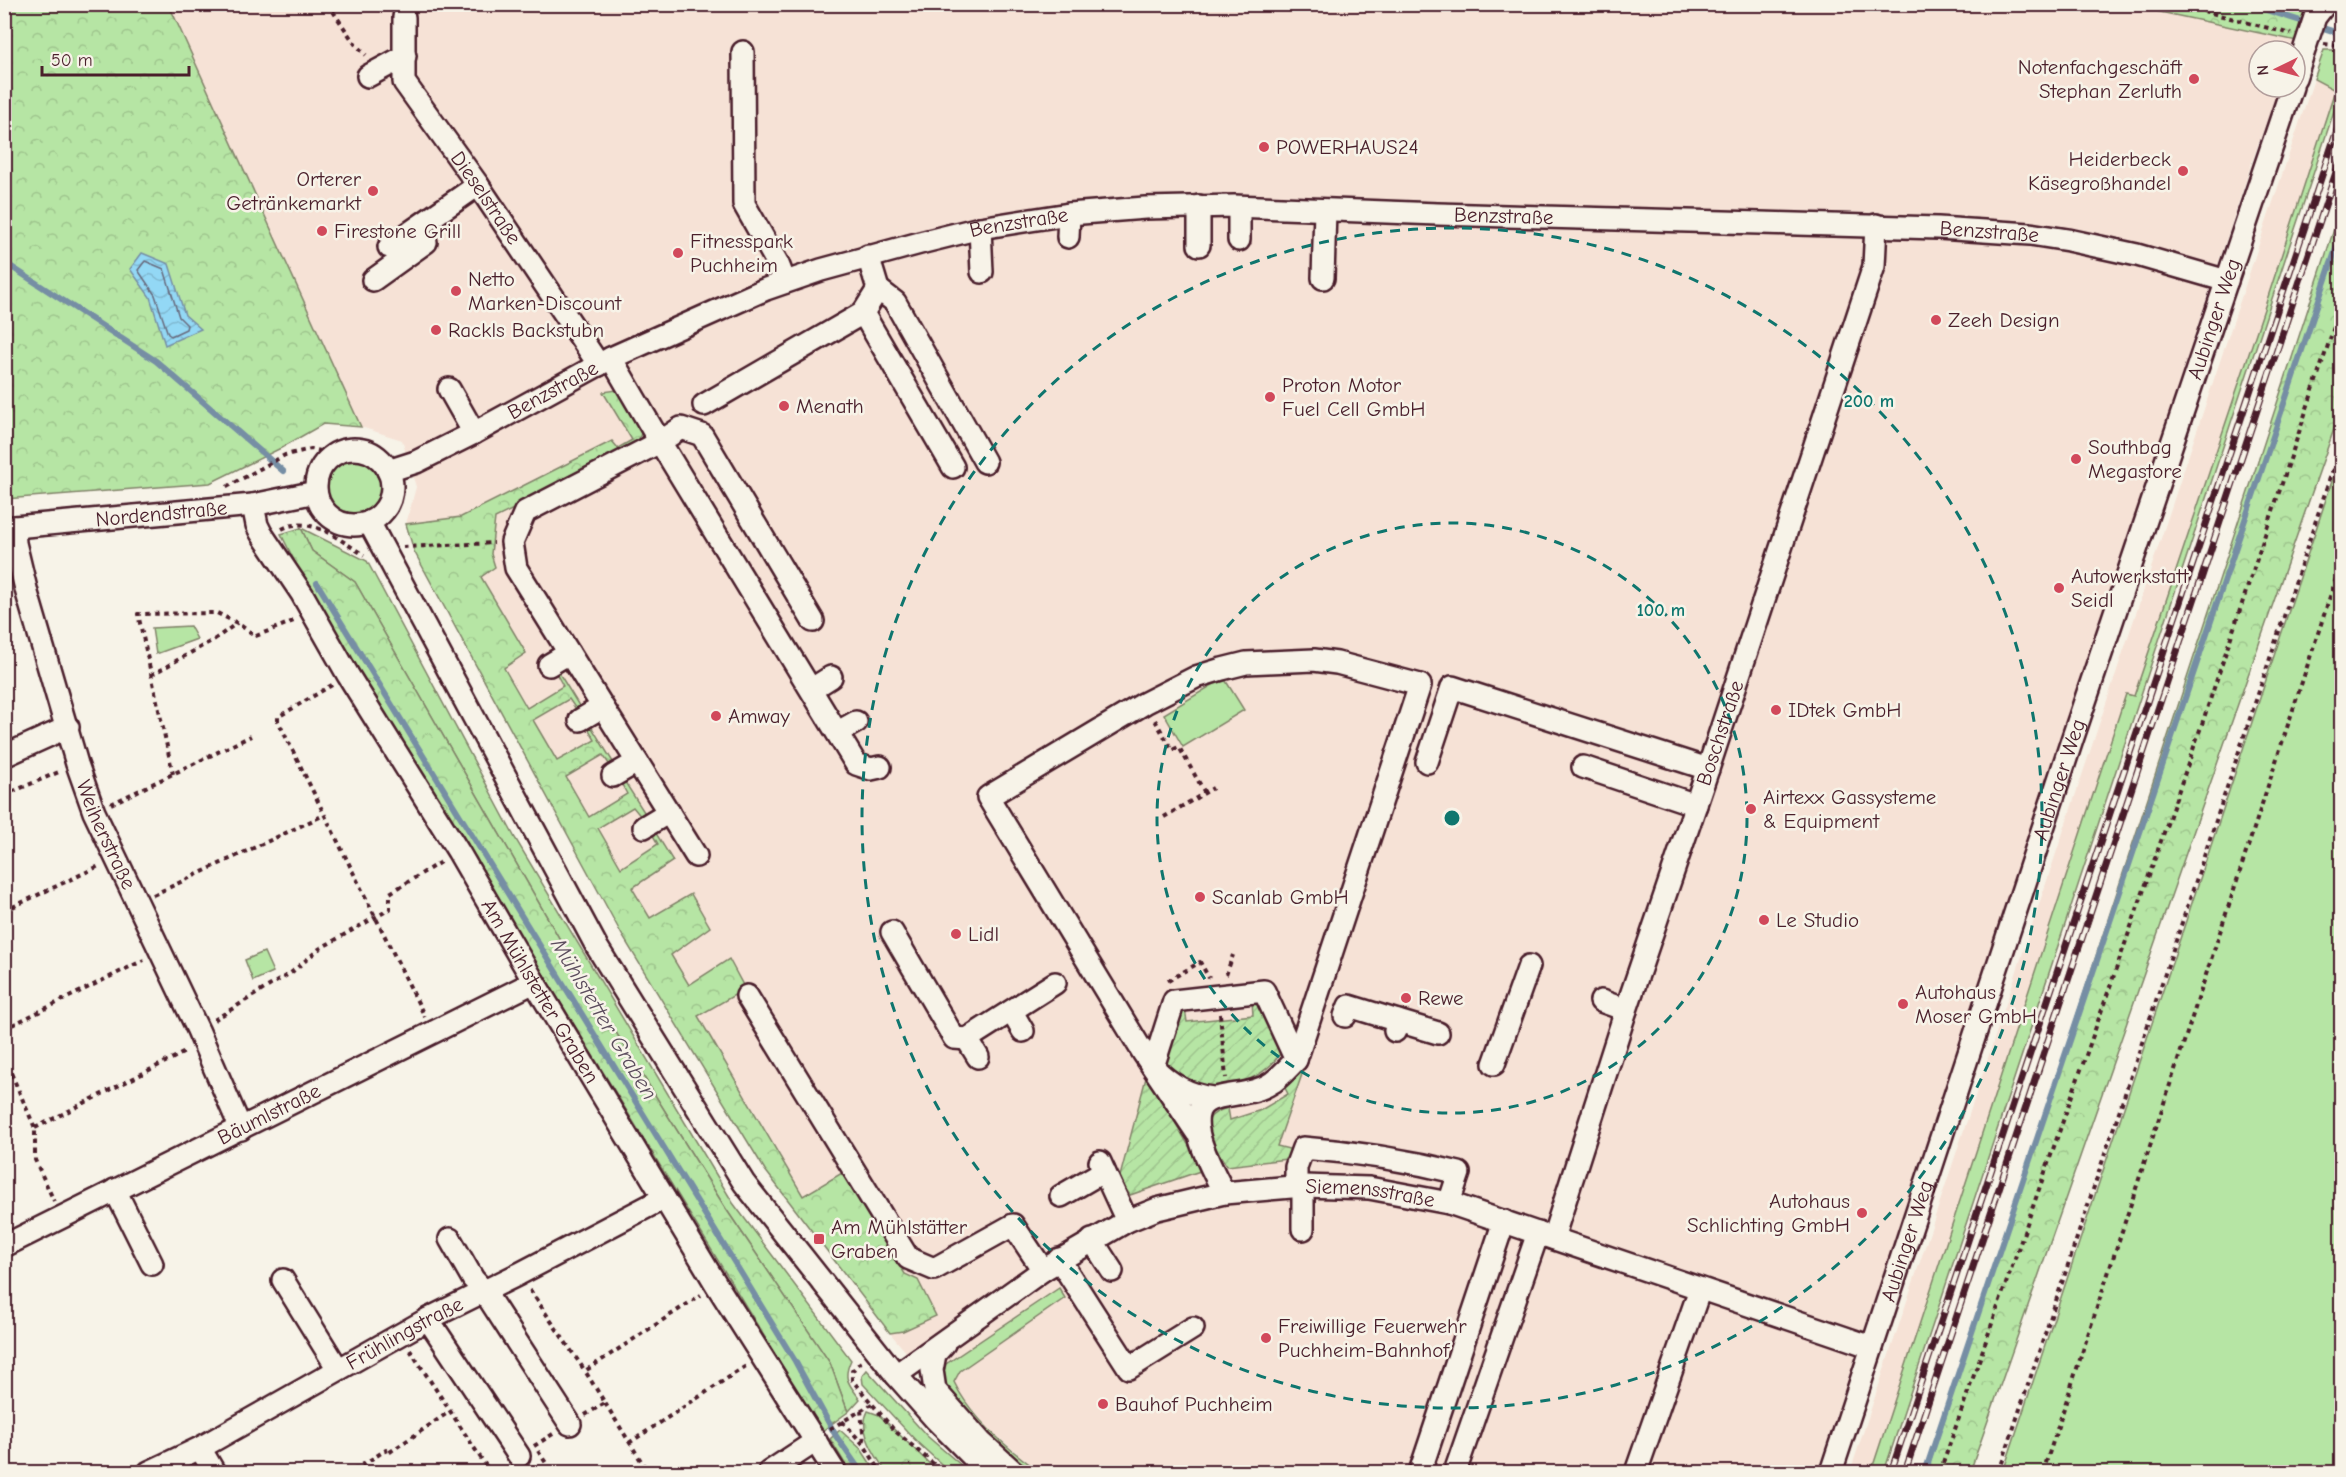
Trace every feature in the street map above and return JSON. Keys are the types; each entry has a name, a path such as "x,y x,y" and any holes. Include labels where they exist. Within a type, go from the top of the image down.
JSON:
{"street":[{"name":"Dieselstraße","path":"408,21 404,82 660,442 812,689 847,727 856,764 871,769 880,767"},
{"path":"2307,45 2315,23"},
{"path":"743,52 744,204 778,264 785,282"},
{"path":"372,73 405,56"},
{"name":"Aubinger Weg","path":"1831,1473 2002,952 2288,99"},
{"path":"389,247 478,186"},
{"path":"1199,206 1199,245"},
{"name":"Benzstraße","path":"388,471 416,462 474,433 605,362 785,282 868,256 980,228 1069,214 1199,206 1876,225 2030,234 2068,240 2137,255 2227,281"},
{"path":"1239,207 1239,240"},
{"path":"1323,278 1325,210"},
{"path":"1068,237 1069,214"},
{"name":"Boschstraße","path":"1455,1473 1546,1235 1626,1010 1679,838 1696,805 1874,266 1876,225"},
{"path":"980,228 982,272"},
{"path":"373,280 426,242"},
{"path":"868,256 878,289 895,302 985,462"},
{"path":"704,405 863,313 878,289"},
{"path":"863,313 953,466"},
{"path":"449,389 474,433"},
{"path":"696,856 516,568 512,542 525,512 660,442 681,428 702,435 813,621"},
{"path":"352,449 370,453 388,471 391,491 389,501 384,510 369,522 350,525 331,518 319,502 316,492 318,474 335,454 352,449"},
{"name":"Nordendstraße","path":"9,528 255,515 316,492"},
{"name":"Am Mühlstetter Graben","path":"255,515 348,675 458,851 716,1284 835,1473"},
{"path":"369,522 597,947 744,1183 896,1375 988,1473"},
{"name":"Weiherstraße","path":"9,528 77,764 94,812 201,1036 241,1128"},
{"path":"549,665 569,653"},
{"path":"1153,1067 1166,1080 1180,1089 1197,1096 1213,1098 1247,1094 1273,1083 1296,1060 1420,685 1337,663 1314,660 1246,663 1208,673 1145,703 988,797 1153,1067 1197,1133 1224,1193"},
{"path":"812,689 831,677"},
{"path":"1427,762 1452,687 1708,769"},
{"path":"580,720 602,707"},
{"path":"4,756 68,727"},
{"path":"613,776 637,762"},
{"path":"1583,767 1696,805"},
{"path":"644,827 669,812"},
{"path":"892,932 954,1038 972,1048 1012,1012 1055,983"},
{"path":"1494,1064 1529,966"},
{"name":"Bäumlstraße","path":"4,1246 534,982"},
{"path":"1153,1067 1174,1001 1264,991 1296,1060"},
{"path":"747,996 908,1258 934,1269 1013,1225 1051,1265 1129,1368 1192,1328"},
{"path":"1601,1001 1626,1010"},
{"path":"1345,1016 1349,1006 1396,1026 1438,1034"},
{"path":"1012,1012 1023,1031"},
{"path":"1197,1133 1196,1117 1203,1104 1213,1098"},
{"path":"1303,1229 1300,1186 1296,1167 1303,1148 1359,1152 1460,1173 1449,1203"},
{"path":"1061,1196 1102,1167 1127,1221"},
{"name":"Siemensstraße","path":"896,1375 1051,1265 1127,1221 1157,1209 1224,1193 1300,1186 1369,1188 1449,1203 1872,1347"},
{"path":"115,1190 152,1264"},
{"name":"Frühlingstraße","path":"148,1473 200,1448 428,1318 519,1274 664,1198"},
{"path":"1420,1473 1504,1221"},
{"path":"450,1239 473,1279 484,1291 570,1424"},
{"path":"1092,1240 1112,1272"},
{"path":"283,1280 338,1369"},
{"path":"1636,1473 1700,1288"},
{"path":"428,1318 527,1450"},
{"path":"951,1337 935,1354 932,1370 935,1390 981,1442 1014,1473"},
{"path":"769,1473 816,1441"},
{"path":"200,1448 214,1473"}],"path":[{"path":"328,4 372,73"},
{"path":"2177,4 2315,23 2319,43 2342,46"},
{"path":"1940,1473 2202,724 2342,303"},
{"path":"1999,1473 2342,442"},
{"path":"266,467 285,455 311,449 335,454"},
{"path":"255,515 281,530 290,525 313,526 365,556"},
{"path":"402,547 512,542"},
{"path":"2043,1473 2342,560"},
{"path":"173,774 138,614 217,613 256,636 312,614"},
{"path":"151,675 215,639 237,623"},
{"path":"348,675 278,717 278,721 433,1034"},
{"path":"1145,703 1172,750 1179,747 1205,793"},
{"path":"94,812 251,736"},
{"path":"4,795 77,764"},
{"path":"1164,818 1213,788"},
{"path":"136,903 324,815"},
{"path":"35,1128 201,1036 292,972 319,949 390,909 390,893 458,851"},
{"path":"4,912 116,858"},
{"path":"4,1029 160,952"},
{"path":"1224,980 1233,955"},
{"path":"4,1057 35,1128 35,1160 62,1217"},
{"path":"519,1274 585,1371 648,1473"},
{"path":"585,1371 716,1284"},
{"path":"400,1334 492,1473 605,1403"},
{"path":"874,1348 852,1371 852,1380 894,1430 943,1473"},
{"path":"629,1443 761,1356"},
{"path":"872,1404 840,1422 864,1445 881,1473"},
{"path":"861,1410 864,1445"},
{"path":"354,1470 386,1450 387,1454 450,1412"},
{"path":"527,1450 552,1473"}],"shaded area":[{"path":"2127,4 2288,39 2247,39 2247,99 2275,99 1817,1472 1040,1472 990,1430 961,1396 954,1382 960,1371 1065,1298 1059,1288 942,1379 911,1358 890,1333 903,1331 905,1274 842,1174 804,1196 698,1016 745,989 688,985 670,955 710,927 650,918 632,888 672,861 658,844 621,868 597,828 633,807 627,793 589,818 566,777 603,755 609,764 612,761 591,727 595,740 557,761 533,720 569,699 580,710 557,675 563,686 528,708 504,667 526,653 481,577 491,554 495,518 636,449 641,433 604,392 632,440 617,448 612,441 461,517 406,524 416,487 402,440 361,427 169,5"},
{"path":"2314,79 2335,90 2266,303 2134,696 2126,694 1871,1472 1850,1472"}],"green space":[{"path":"2299,4 2308,6 2298,39 2288,39 2127,5"},
{"path":"5,5 169,5 361,427 323,424 281,448 210,483 5,499"},
{"path":"2324,50 2341,50 2341,90 1884,1472 1871,1472 2126,694 2134,696 2335,90 2314,79"},
{"path":"2341,208 2341,409 1970,1472 1927,1472"},
{"path":"617,390 641,433 636,449 495,518 491,554 495,567 481,577 526,653 504,668 527,708 563,686 557,675 559,673 581,709 578,712 569,699 533,720 557,761 595,740 588,728 591,726 613,762 609,764 603,755 566,777 589,817 627,794 620,781 623,779 646,815 642,818 633,807 598,828 621,868 658,844 651,832 654,830 673,861 632,888 650,918 691,894 710,927 671,955 689,985 729,959 745,989 698,1016 803,1196 842,1173 905,1274 918,1280 936,1316 903,1331 890,1333 765,1170 622,935 414,551 406,524 461,517 612,441 618,448 632,440 603,392"},
{"path":"2341,454 2341,1472 2003,1472"},
{"path":"354,457 371,462 379,470 384,487 379,504 371,512 354,517 337,512 329,504 324,487 329,470 337,462"},
{"path":"301,528 367,561 515,838 733,1203 851,1360 847,1377 860,1399 848,1412 830,1363 726,1209 582,978 355,582 312,551"},
{"path":"301,528 312,551 355,582 582,978 726,1209 830,1363 848,1412 822,1431 309,590 281,534"},
{"path":"190,626 197,639 156,654 152,628"},
{"path":"1224,678 1244,710 1183,747 1164,714"},
{"path":"264,952 273,972 253,981 245,960"},
{"path":"1252,1001 1261,1005 1282,1051 1263,1071 1237,1083 1210,1086 1183,1078 1171,1070 1167,1062 1166,1051 1176,1012 1185,1008 1187,1022 1253,1015"},
{"path":"1307,1041 1313,1043 1277,1146 1293,1150 1287,1159 1227,1166 1208,1133 1210,1118 1217,1112 1228,1108 1230,1120 1261,1110 1288,1094 1282,1082"},
{"path":"1147,1074 1203,1170 1130,1195 1119,1180"},
{"path":"1059,1288 1065,1298 960,1371 954,1382 970,1408 991,1432 1040,1472 1027,1472 1002,1452 946,1394 942,1379 946,1364"},
{"path":"867,1370 927,1436 969,1472 950,1472 918,1443 863,1384 862,1376"},
{"path":"868,1411 879,1415 938,1472 886,1472 866,1435 865,1419"},
{"path":"840,1430 861,1449 876,1472 850,1472 830,1439"}],"water":[{"path":"142,253 169,264 185,315 201,329 165,345 150,297 130,269"}],"waterway":[{"path":"2247,4 2342,34"},
{"path":"1925,1472 2342,231"},
{"name":"Mühlstetter Graben","path":"4,262 156,361 283,471"},
{"name":"Mühlstetter Graben","path":"317,583 795,1361 836,1436 861,1472"}],"railway":[{"path":"1891,1472 2342,115"},
{"path":"1905,1472 2342,154"}],"place":[{"name":"Notenfachgeschäft Stephan Zerluth","path":"2194,79"},
{"name":"POWERHAUS24","path":"1264,147"},
{"name":"Heiderbeck Käsegroßhandel","path":"2183,171"},
{"name":"Orterer Getränkemarkt","path":"373,191"},
{"name":"Firestone Grill","path":"322,231"},
{"name":"Fitnesspark Puchheim","path":"678,253"},
{"name":"Netto Marken-Discount","path":"456,291"},
{"name":"Zeeh Design","path":"1936,320"},
{"name":"Rackls Backstubn","path":"436,330"},
{"name":"Proton Motor Fuel Cell GmbH","path":"1270,397"},
{"name":"Menath","path":"784,406"},
{"name":"Southbag Megastore","path":"2076,459"},
{"name":"Autowerkstatt Seidl","path":"2059,588"},
{"name":"IDtek GmbH","path":"1776,710"},
{"name":"Amway","path":"716,716"},
{"name":"Airtexx Gassysteme & Equipment","path":"1751,809"},
{"name":"Scanlab GmbH","path":"1200,897"},
{"name":"Le Studio","path":"1764,920"},
{"name":"Lidl","path":"956,934"},
{"name":"Rewe","path":"1406,998"},
{"name":"Autohaus Moser GmbH","path":"1903,1004"},
{"name":"Autohaus Schlichting GmbH","path":"1862,1213"},
{"name":"Am Mühlstätter Graben","path":"819,1239"},
{"name":"Freiwillige Feuerwehr Puchheim-Bahnhof","path":"1266,1338"},
{"name":"Bauhof Puchheim","path":"1103,1404"}]}
